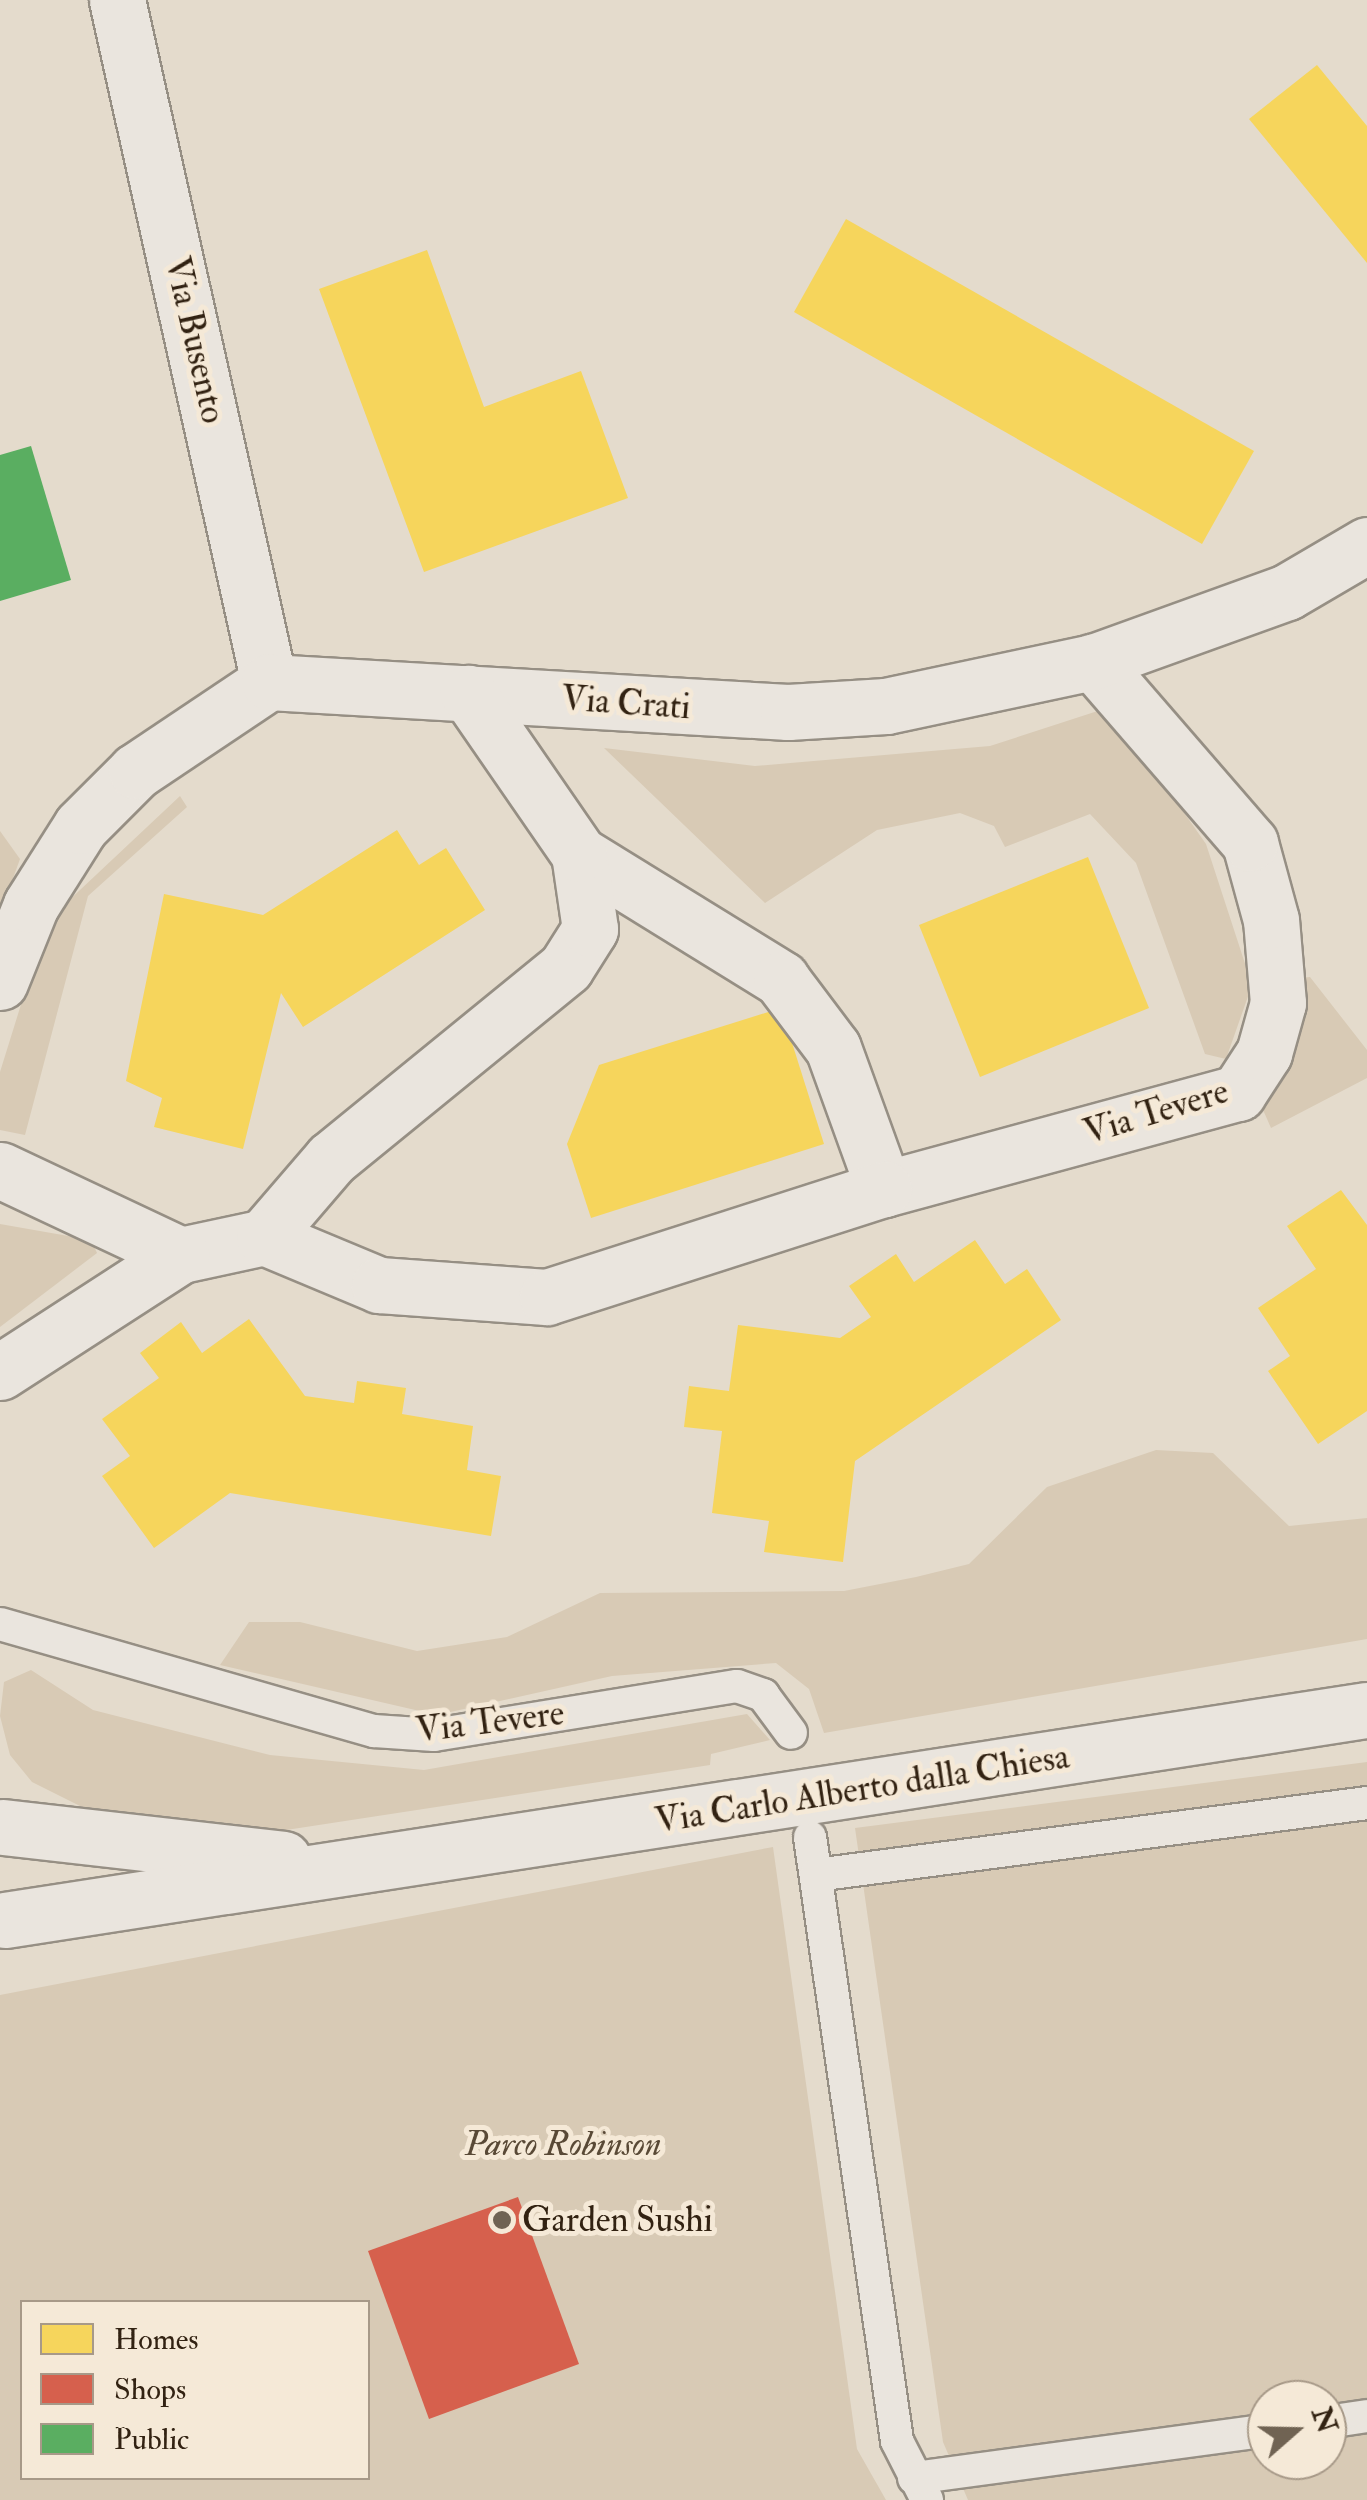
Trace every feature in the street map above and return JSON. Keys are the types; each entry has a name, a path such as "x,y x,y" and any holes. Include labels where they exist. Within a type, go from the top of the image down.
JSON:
{"street":[{"name":"Via Busento","path":"117,0 269,682"},
{"name":"Via Crati","path":"269,682 788,712 886,706 1094,662 1287,592 1367,545"},
{"name":"Via Tevere","path":"264,1237 379,1286 547,1298 884,1190 1238,1094 1264,1053 1278,1003 1271,920 1250,842 1094,662"},
{"path":"0,982 31,906 81,826 136,771 269,682"},
{"path":"468,693 579,854 781,980 833,1048 884,1190"},
{"path":"0,1372 181,1255 264,1237 331,1160 566,967 590,929 579,854"},
{"path":"0,1170 181,1255"},
{"name":"Via Carlo Alberto dalla Chiesa","path":"2,1922 1367,1710"},
{"path":"1,1826 24,1874 2,1922"},
{"name":"Via Carlo Alberto dalla Chiesa","path":"1,1826 357,1867"}],"lane":[{"name":"Via Tevere","path":"0,1624 374,1732 434,1735 737,1686 764,1695 792,1733"},
{"path":"816,1874 1367,1802"},
{"path":"810,1837 898,2442 921,2489 1247,2433"}],"green space":[{"path":"1110,707 1206,844 1252,985 1226,1059 1205,1054 1136,863 1090,814 1005,847 994,826 960,813 877,830 765,903 604,748 755,766 990,746"},
{"path":"180,796 187,807 88,896 25,1135 0,1130 0,1072 47,921"},
{"path":"0,831 20,859 0,914"},
{"path":"1310,977 1367,1050 1367,1078 1271,1128 1260,1103 1287,1068 1301,978"},
{"path":"0,1224 91,1240 97,1253 0,1327"},
{"path":"1156,1450 1213,1453 1289,1526 1367,1518 1367,1639 824,1733 809,1689 776,1663 612,1676 437,1715 220,1665 249,1622 300,1622 417,1651 507,1637 600,1593 844,1591 916,1577 969,1564 1047,1487"},
{"path":"31,1670 93,1710 270,1755 424,1770 747,1714 770,1740 711,1754 710,1765 260,1834 92,1812 32,1782 10,1755 0,1716 4,1682"},
{"path":"1367,1762 1367,2500 968,2500 943,2442 855,1828"},
{"name":"Parco Robinson","path":"773,1847 857,2449 886,2500 0,2500 0,1995"}],"building: Homes":[{"path":"1317,65 1367,126 1367,263 1249,119"},
{"path":"846,219 1254,451 1202,544 794,312"},
{"path":"427,250 484,407 581,371 628,498 424,572 319,289"},
{"path":"397,830 419,865 446,848 485,910 303,1027 281,993 243,1149 154,1127 162,1098 126,1081 164,894 263,915"},
{"path":"1088,857 1149,1008 980,1077 919,925"},
{"path":"781,1008 824,1144 591,1218 567,1144 599,1065"},
{"path":"1341,1190 1367,1225 1367,1411 1318,1444 1268,1371 1290,1356 1258,1308 1316,1269 1287,1226"},
{"path":"975,1240 1005,1284 1027,1269 1061,1320 855,1461 843,1562 764,1552 769,1521 712,1513 722,1431 684,1427 689,1386 729,1391 738,1325 840,1338 871,1317 849,1286 896,1254 914,1282"},
{"path":"249,1319 305,1396 354,1403 357,1381 406,1388 402,1414 473,1426 467,1470 501,1476 491,1536 230,1493 154,1548 102,1476 130,1456 102,1419 159,1378 140,1353 181,1322 202,1353"}],"building: Shops":[{"path":"518,2197 579,2364 429,2419 368,2251"}],"building: Public":[{"path":"31,446 71,580 0,601 0,455"}],"place":[{"name":"Garden Sushi","path":"502,2220"}]}
